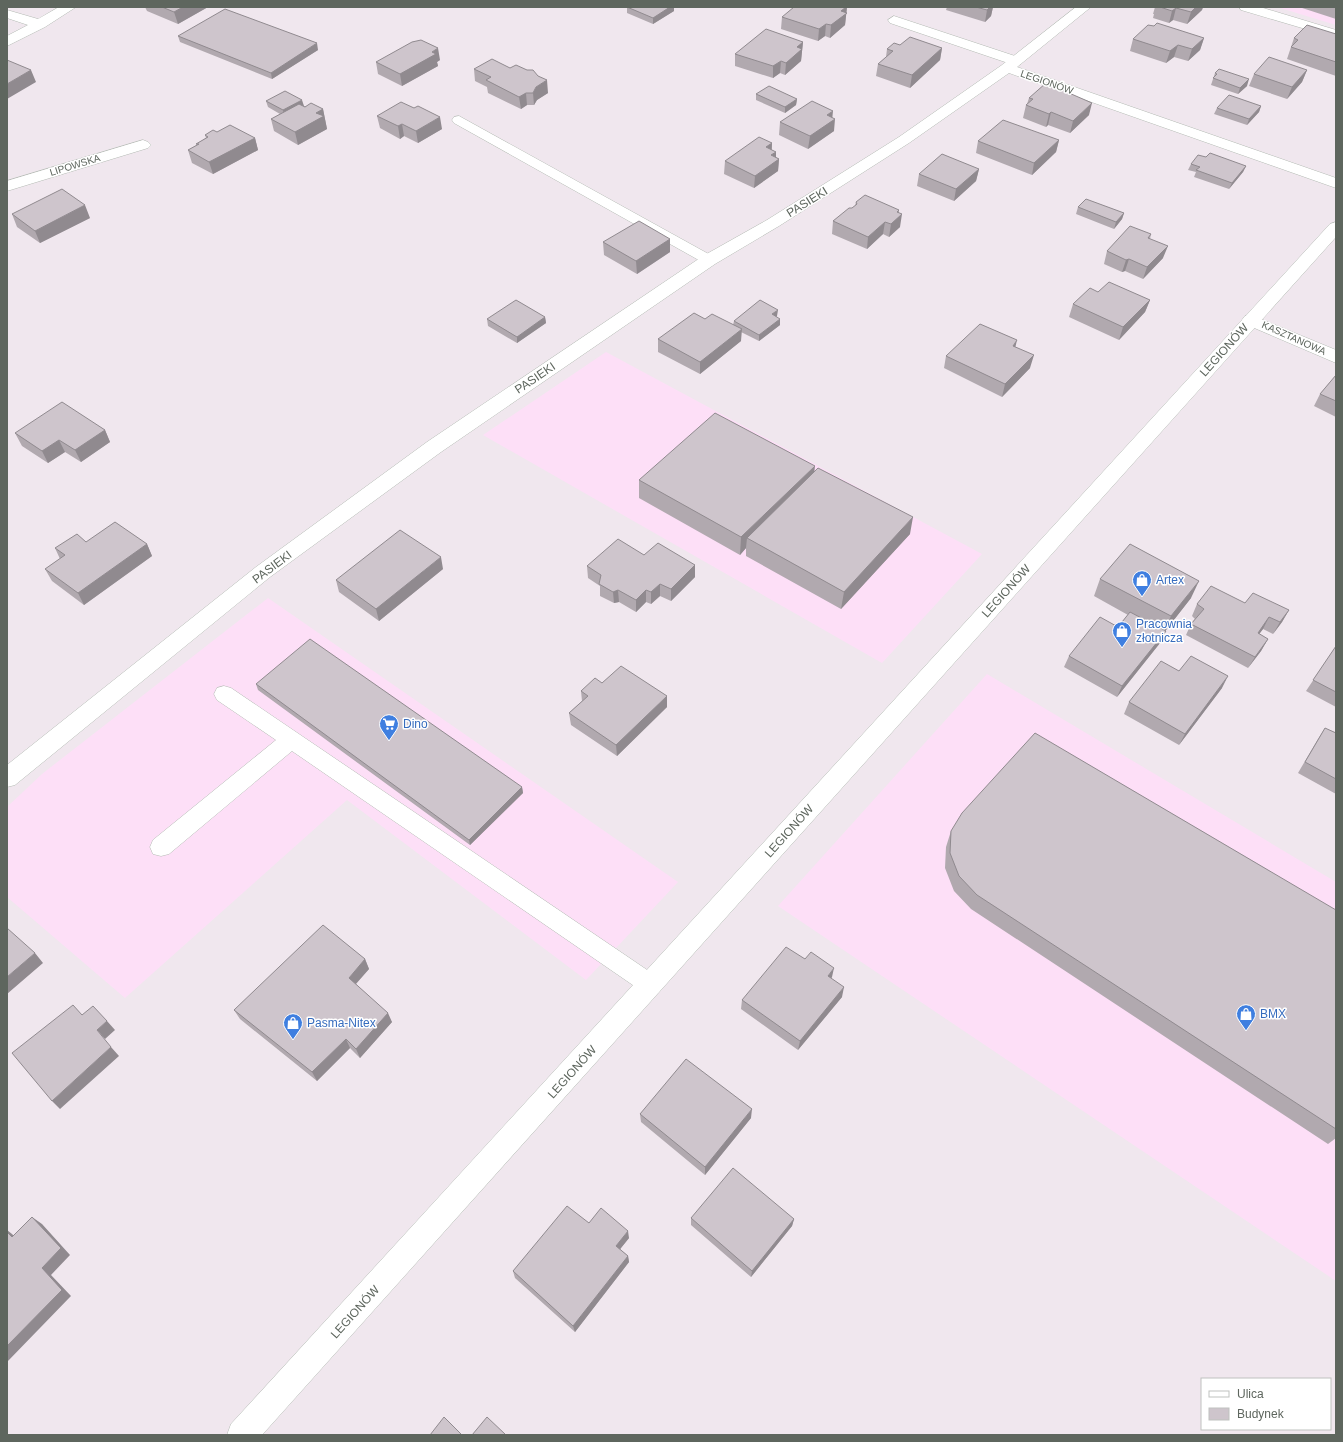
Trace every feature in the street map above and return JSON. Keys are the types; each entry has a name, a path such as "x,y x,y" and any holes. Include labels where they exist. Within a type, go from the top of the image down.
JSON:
{"street":[{"path":"7,42 69,7"},
{"name":"PASIEKI","path":"10,771 276,563 434,447 710,260 773,223 904,140 1011,64 1084,7"},
{"path":"1246,7 1336,34"},
{"path":"7,14 40,24"},
{"name":"LEGIONÓW","path":"1011,64 1336,183"},
{"name":"LIPOWSKA","path":"7,186 143,145"},
{"name":"LEGIONÓW","path":"242,1435 1336,227"},
{"name":"KASZTANOWA","path":"1251,320 1336,357"}],"lane":[{"path":"894,20 1011,64"},
{"path":"459,120 710,260"},
{"path":"224,694 651,985"},
{"path":"161,847 292,740"}],"shaded area":[{"path":"1277,7 1336,7 1336,25"},
{"path":"606,352 982,554 882,663 483,435"},
{"path":"268,598 678,882 586,980 347,800 125,998 7,897 7,807 42,774"},
{"path":"987,674 1336,882 1336,1281 778,906"}],"building":[{"path":"162,7 183,7 174,12"},
{"path":"627,7 670,7 653,18"},
{"path":"794,7 846,7 841,11 847,13 831,25 826,24 819,29 782,17"},
{"path":"976,7 990,7 987,10"},
{"path":"1160,7 1196,7 1191,12 1176,8 1172,11"},
{"path":"225,9 317,43 271,73 178,36"},
{"path":"1157,23 1204,38 1192,49 1178,45 1170,51 1133,39 1148,25 1154,26"},
{"path":"1307,25 1336,34 1336,62 1291,47 1298,40 1294,38"},
{"path":"766,29 803,42 797,47 802,49 786,63 781,61 773,66 735,54"},
{"path":"910,37 942,48 912,75 878,64 893,51 887,49 894,43 900,45"},
{"path":"421,40 438,48 432,52 436,54 400,74 376,62 412,42"},
{"path":"1269,57 1307,70 1292,87 1254,74"},
{"path":"492,59 510,68 516,65 527,70 533,70 538,76 547,80 536,87 533,93 526,93 519,97 486,80 491,77 474,69"},
{"path":"7,60 31,70 7,84"},
{"path":"1219,69 1249,79 1240,88 1213,78"},
{"path":"1046,83 1092,103 1073,121 1051,112 1049,114 1026,105 1033,99 1029,98"},
{"path":"769,86 797,99 785,107 756,94"},
{"path":"285,91 302,100 283,110 266,101"},
{"path":"1229,95 1261,106 1249,119 1217,108"},
{"path":"812,101 833,111 827,115 835,119 810,136 780,122"},
{"path":"401,102 414,108 418,106 440,117 416,131 402,124 398,126 377,116"},
{"path":"311,103 323,109 316,113 324,116 295,132 271,119 299,104 305,107"},
{"path":"1003,120 1059,140 1034,163 978,141"},
{"path":"230,125 255,138 209,162 188,150 208,137 205,135 213,130 217,132"},
{"path":"759,137 772,143 766,147 776,152 771,155 779,159 755,176 725,161"},
{"path":"1210,153 1246,166 1232,183 1196,170 1200,167 1191,164 1198,155 1206,157"},
{"path":"942,154 979,169 956,189 919,174"},
{"path":"62,189 85,205 35,231 12,214"},
{"path":"865,195 899,210 897,212 902,214 891,224 885,222 868,237 833,221 849,208 852,208 857,204 856,202"},
{"path":"1086,199 1124,213 1116,222 1078,207"},
{"path":"639,221 670,239 636,261 603,242"},
{"path":"1130,226 1151,234 1148,238 1168,246 1147,267 1129,259 1126,260 1107,251"},
{"path":"1109,282 1150,300 1123,327 1073,304 1090,288 1098,292"},
{"path":"516,300 545,317 517,337 487,319"},
{"path":"760,300 778,310 772,314 780,319 759,335 734,321"},
{"path":"694,313 705,319 712,314 742,329 700,362 658,339"},
{"path":"980,324 1017,340 1013,346 1034,355 1005,384 946,356"},
{"path":"1336,375 1336,401 1320,394"},
{"path":"62,402 105,430 75,450 59,440 42,451 15,433"},
{"path":"715,413 815,466 741,537 639,480"},
{"path":"818,468 913,517 844,592 747,538"},
{"path":"115,522 147,544 78,593 45,569 65,555 55,548 77,534 86,542"},
{"path":"400,530 441,557 376,609 336,580"},
{"path":"618,539 644,555 658,543 695,565 671,589 660,584 651,592 646,590 636,600 618,590 613,592 599,584 601,575 587,566"},
{"path":"1130,544 1199,581 1171,616 1100,579"},
{"path":"1211,586 1245,603 1253,593 1289,610 1280,622 1269,617 1258,633 1268,639 1255,657 1191,624 1204,609 1197,604"},
{"path":"1130,612 1166,631 1122,686 1069,656 1100,617 1118,627"},
{"name":"Dino","path":"310,639 522,787 469,840 256,684"},
{"path":"1336,646 1336,692 1313,680"},
{"path":"1191,656 1228,676 1185,734 1129,702 1161,661 1179,671"},
{"path":"621,666 667,696 616,745 569,713 588,696 581,691 595,678 602,683"},
{"path":"1325,728 1336,733 1336,779 1305,762"},
{"name":"BMX","path":"1035,733 1336,910 1336,1129 977,895 959,876 950,853 951,831 962,813"},
{"path":"323,925 365,959 349,978 388,1013 356,1049 346,1039 312,1072 234,1010"},
{"path":"7,928 35,953 7,977"},
{"path":"786,947 805,959 811,952 834,968 828,976 844,987 800,1041 742,1000"},
{"path":"73,1005 82,1015 93,1006 107,1021 97,1030 111,1047 52,1101 12,1053"},
{"path":"686,1059 752,1109 705,1167 640,1114"},
{"path":"733,1168 794,1219 752,1271 691,1218"},
{"path":"567,1206 589,1223 601,1208 628,1231 616,1246 628,1256 573,1326 513,1271"},
{"path":"32,1217 61,1248 42,1268 62,1290 7,1346 7,1232 12,1237"},
{"path":"444,1417 462,1435 430,1435"},
{"path":"487,1417 506,1435 472,1435"}],"place":[{"name":"Artex","path":"1142,597"},
{"name":"Pracownia złotnicza","path":"1122,648"},
{"name":"Dino","path":"389,741"},
{"name":"BMX","path":"1246,1031"},
{"name":"Pasma-Nitex","path":"293,1040"}]}
